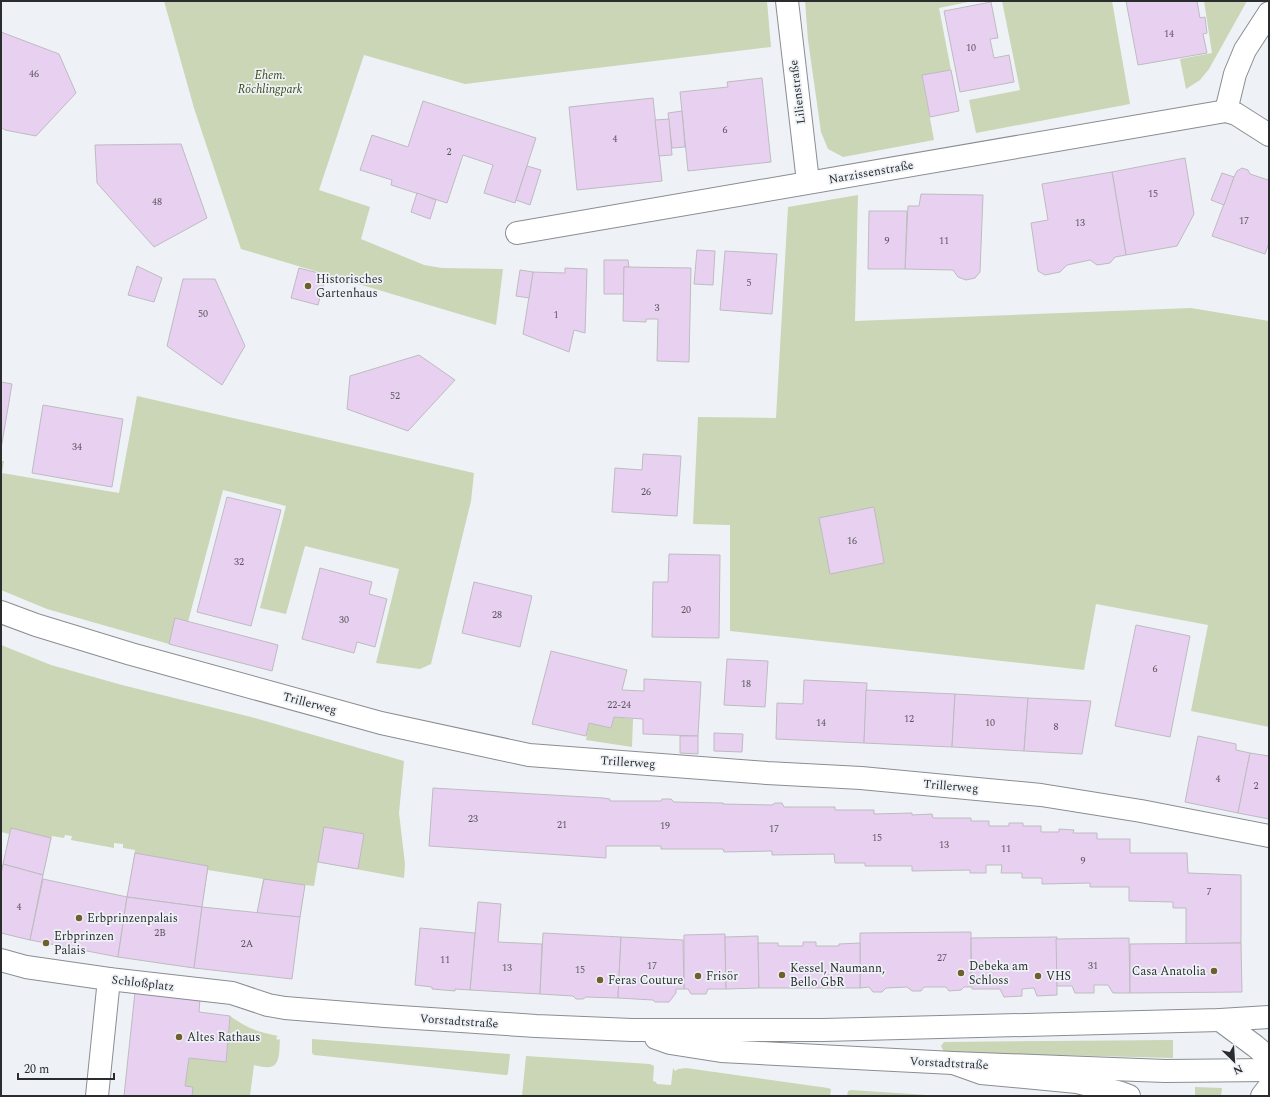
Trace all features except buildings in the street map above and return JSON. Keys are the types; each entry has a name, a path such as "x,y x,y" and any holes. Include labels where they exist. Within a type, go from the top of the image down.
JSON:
{"street":[{"name":"Lilienstraße","path":"786,1 808,182"},
{"path":"1269,13 1245,50 1235,74 1226,111 1236,114 1269,135"},
{"name":"Narzissenstraße","path":"517,233 1226,111"},
{"name":"Trillerweg","path":"1,612 36,625 131,654 380,723 529,755 767,773 861,778 1041,795 1141,811 1269,836"},
{"name":"Schloßplatz","path":"1,960 108,988 232,993 285,1008"},
{"name":"Schloßplatz","path":"97,1096 108,988"},
{"name":"Vorstadtstraße","path":"285,1008 425,1019 632,1030 831,1030 1220,1020 1269,1017"},
{"path":"1220,1020 1269,1058"},
{"name":"Vorstadtstraße","path":"632,1030 670,1043 721,1051 952,1064 1165,1071 1269,1070"},
{"path":"952,1064 981,1073 1077,1082 1129,1096"},
{"path":"1262,1096 1269,1087"}],"green space":[{"name":"Ehem. Röchlingpark","path":"164,1 767,1 771,47 465,84 364,55 319,190 370,207 361,239 424,265 442,268 503,269 496,325 241,249 194,108"},
{"path":"805,1 973,1 939,8 951,70 922,76 934,140 843,157 828,149 821,132 808,40"},
{"path":"1002,1 1112,1 1130,104 976,133 969,100 1020,90"},
{"path":"1204,1 1247,1 1209,69 1200,80 1186,89 1180,59 1212,53"},
{"path":"858,195 855,321 1191,308 1269,321 1269,727 1191,711 1208,625 1096,604 1084,670 730,631 730,525 693,524 698,417 776,418 788,207"},
{"path":"137,396 474,473 471,501 431,664 420,669 376,663 399,569 305,546 286,614 260,608 286,506 223,490 188,622 278,645 272,671 169,644 47,609 1,590 1,461 4,461 2,473 119,493"},
{"path":"1,645 51,665 122,685 251,717 404,761 399,813 405,864 404,878 318,862 314,886 305,885 300,917 257,913 263,879 208,870 202,907 127,897 135,850 123,848 123,844 114,843 114,848 71,840 72,836 65,835 64,838 52,836 43,875 3,864 9,834 1,832"},
{"path":"614,717 633,719 632,747 586,740 589,723 611,728"},
{"path":"230,1016 253,1029 278,1036 276,1038 278,1040 280,1039 278,1060 274,1066 270,1067 254,1065 250,1096 192,1096 185,1086 189,1058 226,1062"},
{"path":"312,1039 510,1054 508,1073 505,1075 314,1055 312,1053"},
{"path":"1173,1040 1173,1058 944,1052 941,1046 944,1042"},
{"path":"526,1056 650,1064 654,1066 653,1081 657,1084 671,1085 673,1068 675,1071 686,1068 831,1089 830,1096 522,1096"},
{"path":"1195,1087 1222,1088 1221,1096 1195,1096"},
{"path":"848,1091 942,1096 847,1096"}],"place":[{"name":"Historisches Gartenhaus","path":"308,286"},
{"name":"Erbprinzenpalais","path":"79,918"},
{"name":"Erbprinzen Palais","path":"46,943"},
{"name":"Casa Anatolia","path":"1214,971"},
{"name":"Debeka am Schloss","path":"961,973"},
{"name":"Kessel, Naumann, Bello GbR","path":"782,975"},
{"name":"Frisör","path":"698,976"},
{"name":"VHS","path":"1038,976"},
{"name":"Feras Couture","path":"600,980"},
{"name":"Altes Rathaus","path":"179,1037"}]}
